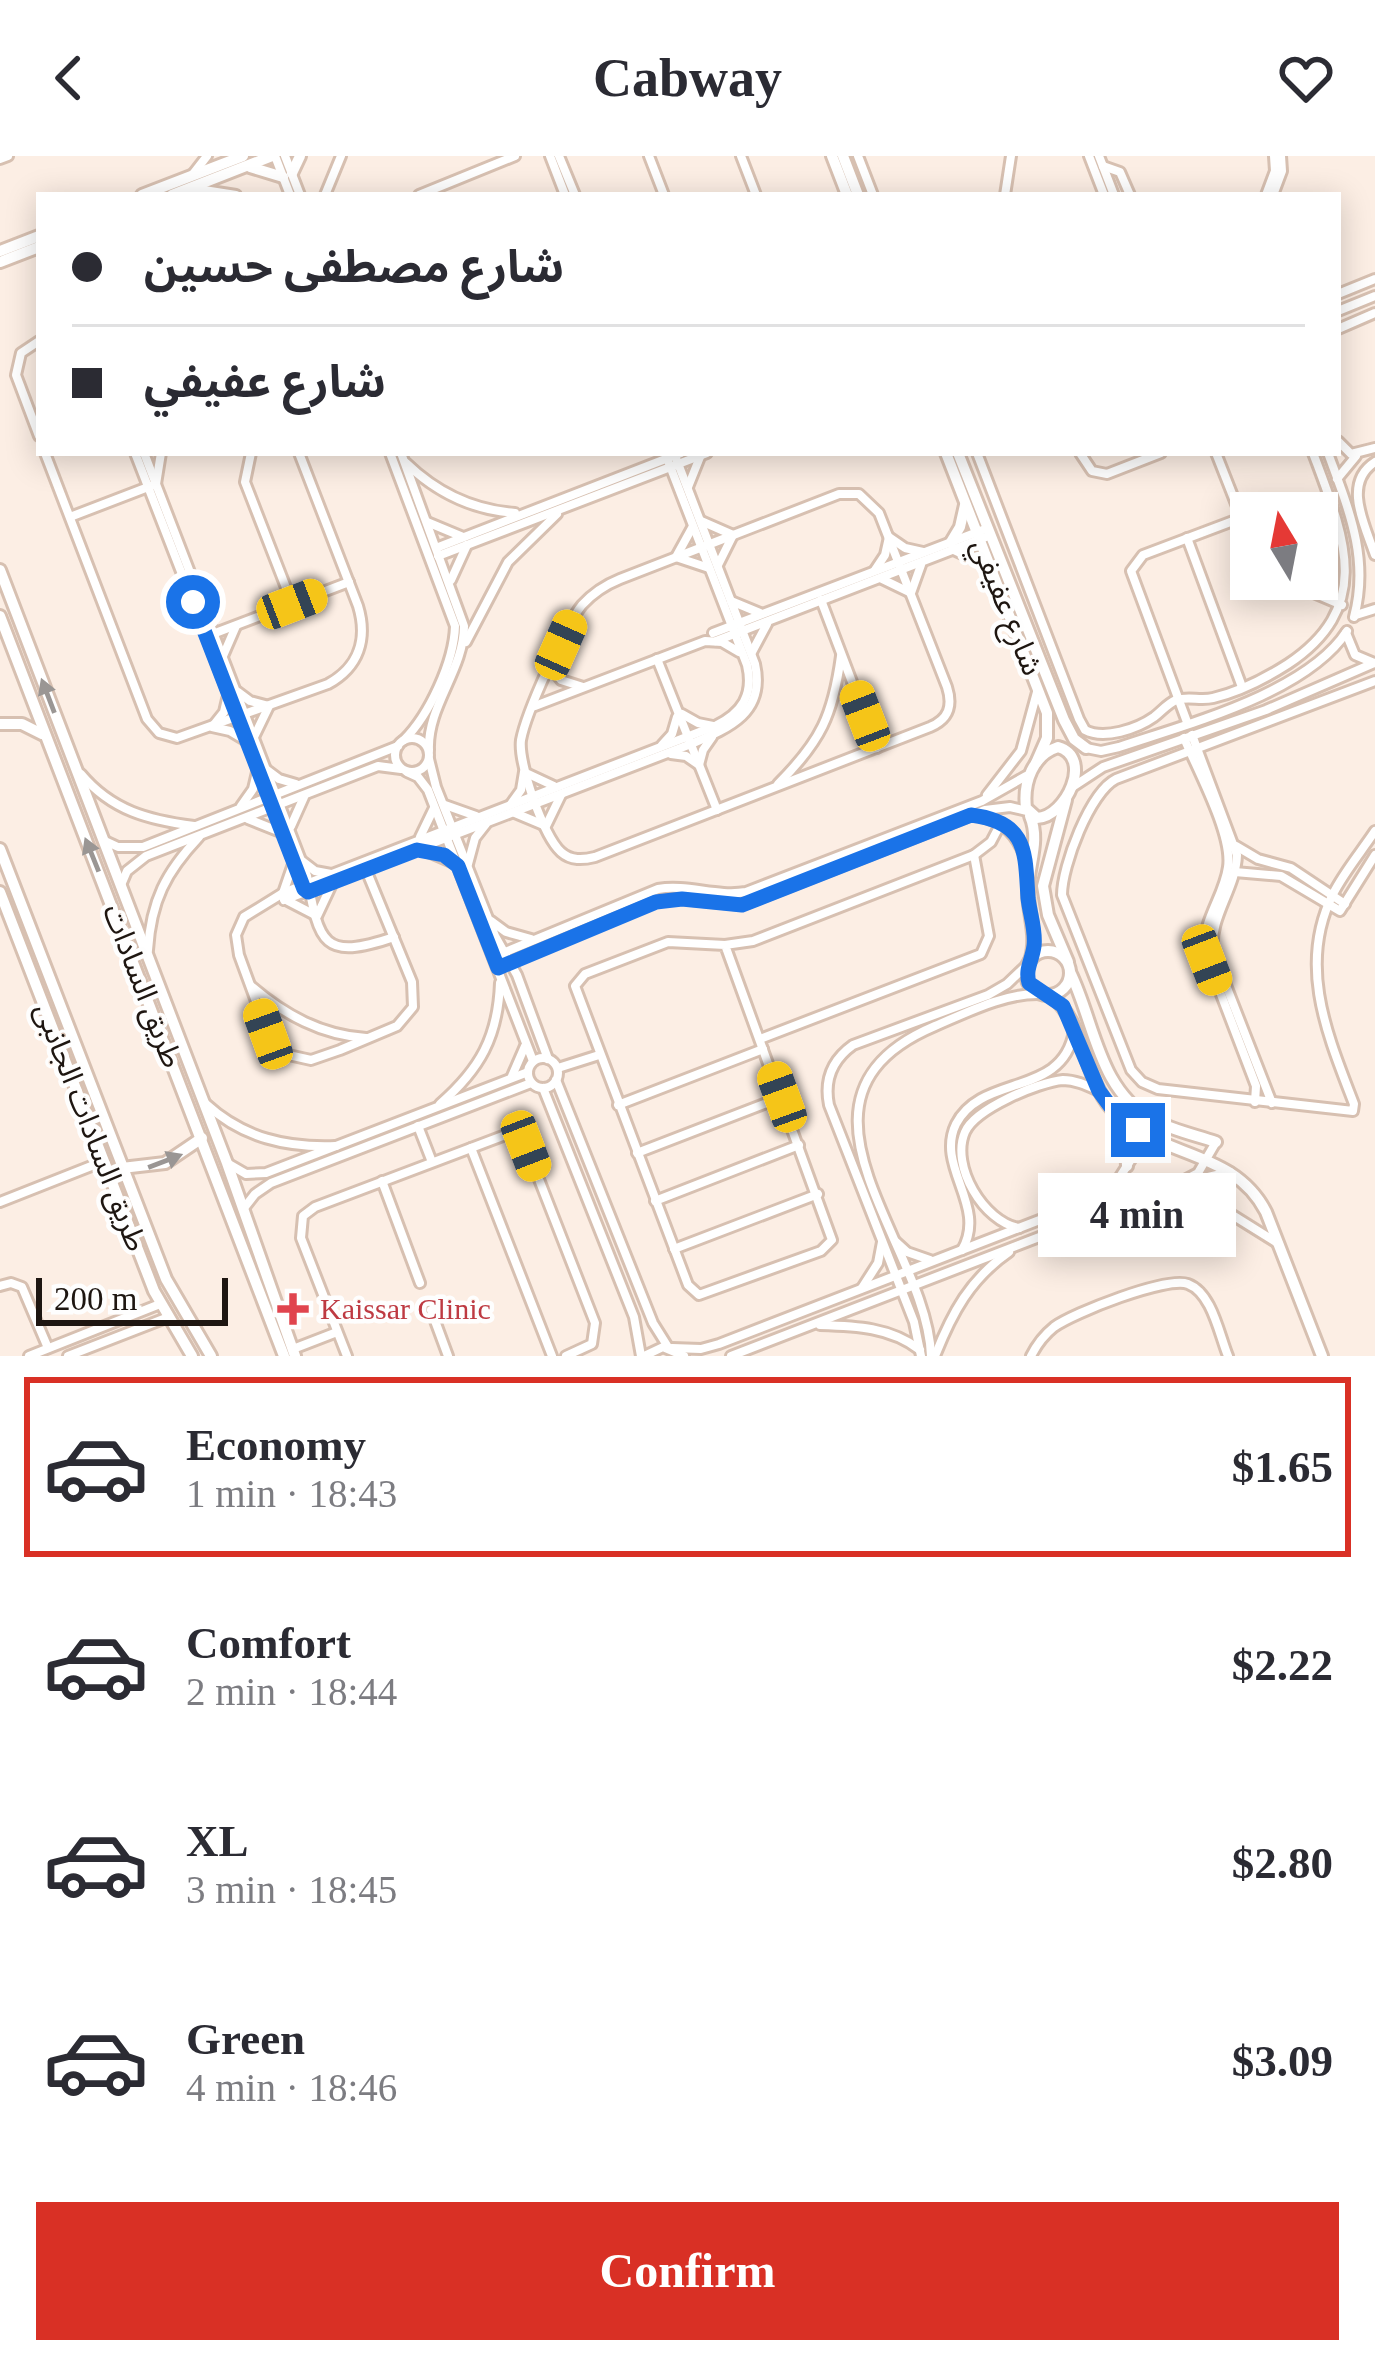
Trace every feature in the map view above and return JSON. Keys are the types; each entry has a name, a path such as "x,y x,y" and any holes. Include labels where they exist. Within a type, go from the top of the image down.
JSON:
{"street":[{"path":"176,192 191,182 206,156"},
{"path":"153,192 273,156 298,192"},
{"path":"285,156 290,192"},
{"path":"287,175 300,156"},
{"path":"326,192 341,156"},
{"path":"426,192 515,156"},
{"path":"537,156 560,162"},
{"path":"550,156 560,162 573,192"},
{"path":"649,156 663,192"},
{"path":"741,156 755,192"},
{"path":"832,156 843,165 856,192"},
{"path":"858,156 872,192"},
{"path":"1006,192 1011,156"},
{"path":"1089,156 1103,192"},
{"path":"1272,192 1282,171 1278,156"},
{"path":"245,161 287,175"},
{"path":"1101,161 1113,192"},
{"path":"1101,161 1120,172 1129,192"},
{"path":"560,162 565,192"},
{"path":"191,182 226,192"},
{"path":"0,251 36,237"},
{"path":"0,262 36,248"},
{"path":"1341,293 1375,279"},
{"path":"1341,310 1375,296"},
{"path":"1341,328 1375,313"},
{"path":"36,343 21,352 16,367 36,427"},
{"path":"1341,445 1357,455"},
{"path":"1337,479 1357,455 1375,448"},
{"path":"46,456 152,727 177,738 328,685 354,662 363,629 300,456"},
{"path":"141,456 325,936 339,949 358,949 394,937"},
{"path":"152,486 160,456"},
{"path":"250,456 245,482 292,604"},
{"path":"391,456 450,581 462,616 462,648"},
{"path":"643,473 651,456"},
{"path":"684,490 704,456"},
{"name":"شارع عفيفي","path":"949,456 965,501 984,534 991,567 1038,687 1048,726 1024,797 1028,812"},
{"name":"شارع عفيفي","path":"949,456 1071,735 1086,748"},
{"path":"977,456 1085,730 1104,736 1148,720 1178,700 1214,698 1276,672 1327,633 1342,605 1348,561 1314,456"},
{"path":"1082,456 1087,466 1100,473 1150,456"},
{"path":"1217,456 1231,492"},
{"path":"499,972 510,963 656,902 682,899 742,905 1007,790 1053,748 1118,747 1249,700 1305,673 1347,631 1360,589 1361,561 1329,456"},
{"path":"402,457 449,495 484,509 522,514"},
{"path":"402,457 427,521 453,617 454,643 421,720 395,755 439,805 485,819"},
{"path":"434,553 565,508 673,458 748,655 746,700 717,729 699,765"},
{"path":"1374,552 1356,494 1360,476 1375,462"},
{"path":"450,581 466,541 522,514 643,473 684,490"},
{"path":"70,517 152,486"},
{"path":"846,492 871,501 911,593 950,706 935,725 587,860 563,854 524,772 520,745 571,622 586,601 608,584 733,535 846,492"},
{"path":"952,545 965,501"},
{"path":"121,886 144,851 378,766 424,769 431,724 462,648 515,553 565,508"},
{"path":"427,521 466,541"},
{"path":"697,522 733,535"},
{"path":"676,556 697,522"},
{"path":"1187,722 1131,571 1143,554 1230,522"},
{"path":"534,706 984,534"},
{"path":"714,567 733,535"},
{"path":"889,536 925,556"},
{"path":"728,603 769,616 842,592 876,575 889,536"},
{"path":"1187,538 1242,687"},
{"path":"952,545 991,567"},
{"path":"676,556 714,567"},
{"path":"911,593 925,556"},
{"path":"876,575 911,593"},
{"path":"2,582 226,1163 291,1354 338,1332"},
{"path":"210,635 349,582"},
{"path":"830,626 842,592"},
{"path":"819,597 877,748"},
{"path":"1330,600 1342,605"},
{"path":"711,638 728,603"},
{"path":"799,609 816,614 830,626"},
{"path":"1354,617 1375,609"},
{"name":"طريق السادات","path":"0,616 257,1284 291,1354"},
{"path":"748,655 769,616"},
{"path":"223,657 238,624"},
{"path":"1347,631 1351,651 1374,663"},
{"path":"210,635 223,657 231,691 212,728"},
{"path":"711,638 748,655"},
{"path":"774,788 803,759 827,721 841,654"},
{"path":"657,659 717,810"},
{"path":"498,955 658,889 677,886 733,894 1000,807 1047,818 1068,792 1102,767 1255,714 1374,663"},
{"path":"551,667 561,680 584,687"},
{"path":"1375,681 1110,781 1101,789 1066,867 1064,903 1138,1078 1158,1089 1260,1096 1273,1105 1346,1114 1354,1109 1323,1022 1317,953 1330,900 1375,831"},
{"path":"982,801 1021,751 1038,687"},
{"path":"231,691 268,706"},
{"path":"1249,700 1255,714"},
{"path":"250,740 268,706"},
{"path":"677,709 690,720 717,729"},
{"path":"662,751 676,726 677,709"},
{"path":"0,724 22,724 44,736"},
{"path":"212,728 250,740"},
{"path":"364,866 415,990 413,1007 404,1021 369,1038 321,1057 291,1058 272,1042 236,935 252,910 306,887 717,729"},
{"path":"1071,735 1069,750 1076,764 1044,874 1043,896 1113,1082 1155,1121 1216,1142 1198,1173 1179,1184"},
{"path":"1188,737 1235,844 1235,872 1212,932 1210,959"},
{"path":"286,835 305,789 418,739 429,754 439,805 498,955 510,963 548,1058 558,1068"},
{"path":"662,751 686,756 699,765"},
{"path":"1194,752 1228,855 1228,871 1205,929 1210,959 1260,1096 1273,1105"},
{"path":"75,767 119,807 199,830"},
{"path":"261,770 305,789"},
{"path":"238,815 261,770"},
{"path":"524,772 560,790"},
{"path":"512,809 524,772"},
{"path":"546,826 560,790"},
{"path":"982,801 1001,797 1000,807"},
{"path":"71,802 89,803"},
{"path":"416,846 439,805"},
{"path":"512,809 546,826"},
{"path":"1028,812 1035,844 1029,906 1035,935 1029,983 1063,1006 1099,1091 1116,1114 1127,1166"},
{"path":"238,815 286,835"},
{"path":"971,815 1001,823 1019,841 1030,871"},
{"path":"463,866 485,819"},
{"path":"724,946 832,1234 830,1245 821,1252 699,1295 688,1285 574,991 580,977 668,942 724,946 753,941 974,855 991,842 1001,823"},
{"path":"148,958 157,894 199,830"},
{"path":"1035,844 1045,833 1057,838"},
{"path":"103,839 144,851"},
{"path":"1235,844 1258,859 1291,868 1330,900"},
{"path":"416,846 463,866 488,918 498,955 495,1029 484,1057 434,1110"},
{"path":"0,849 150,1241 177,1303 211,1356"},
{"path":"618,1106 981,954 989,936 974,855"},
{"path":"1235,872 1281,876 1343,908 1375,855"},
{"path":"1255,872 1258,859"},
{"path":"297,862 334,878"},
{"path":"280,898 297,862"},
{"path":"317,916 334,878"},
{"name":"طريق السادات الجانبى","path":"0,893 160,1304 192,1356"},
{"path":"280,898 317,916"},
{"path":"488,918 516,937 538,938"},
{"path":"20,944 38,954"},
{"path":"901,1274 882,1241 830,1105 827,1085 833,1066 853,1046 988,994 1047,951 1061,955 1069,967 1064,990 1013,996 928,1029 889,1054 870,1078 859,1106 856,1135 863,1164 892,1237 921,1354"},
{"path":"499,972 533,1061 530,1078"},
{"path":"143,987 157,982"},
{"path":"250,985 305,1024 369,1038"},
{"path":"961,1251 971,1218 951,1151 955,1126 978,1102 1057,1067 1069,1052 1074,1029"},
{"path":"507,1081 523,1058 525,1039"},
{"path":"558,1068 598,1054"},
{"path":"533,1061 548,1058"},
{"path":"558,1068 556,1080 649,1313 670,1348 684,1356"},
{"path":"243,1210 262,1187 434,1110 507,1081 530,1078 543,1088 634,1317 643,1356 652,1350 710,1347 1099,1197 1116,1184 1155,1121"},
{"path":"226,1163 256,1175 418,1126 530,1078"},
{"path":"543,1088 556,1080"},
{"path":"1021,1228 1002,1224 981,1206 962,1153 968,1126 991,1107 1058,1081 1076,1081 1099,1091"},
{"path":"637,1153 782,1097"},
{"path":"203,1102 229,1122 274,1142 344,1146"},
{"path":"1116,1114 1147,1134 1231,1171 1258,1198 1322,1356"},
{"path":"418,1126 432,1162"},
{"path":"347,1356 301,1238 300,1222 315,1207 508,1134 526,1146 596,1329 592,1344 566,1356"},
{"path":"122,1168 165,1163 202,1138"},
{"path":"656,1201 800,1145"},
{"path":"470,1148 552,1356"},
{"path":"0,1202 104,1161"},
{"path":"731,1356 1151,1193 1231,1171"},
{"path":"256,1175 262,1187"},
{"path":"382,1181 420,1282"},
{"path":"1151,1193 1210,1202 1279,1244"},
{"path":"674,1249 818,1194"},
{"path":"892,1237 907,1252 937,1260"},
{"path":"139,1251 150,1241"},
{"path":"859,1290 873,1273 882,1241"},
{"path":"933,1356 970,1287 1021,1244"},
{"path":"257,1284 261,1259"},
{"path":"0,1286 11,1282 22,1287 49,1352"},
{"path":"1031,1356 1061,1322 1178,1282 1187,1283 1206,1299 1224,1355"},
{"path":"906,1288 927,1327 933,1356"},
{"path":"29,1356 49,1352 160,1304"},
{"path":"430,1310 448,1356"},
{"path":"634,1317 643,1321 649,1313"},
{"path":"68,1356 166,1318"},
{"path":"813,1324 874,1329 901,1338 921,1354"}],"place":[{"name":"Kaissar Clinic","path":"293,1309"}],"route":[{"path":"193,602 304,889 308,892 417,850 444,855 458,866 498,968 656,902 682,899 742,905 971,815 1001,823 1019,841 1030,871 1029,906 1035,935 1027,968 1029,983 1063,1006 1106,1103 1138,1130"}]}
